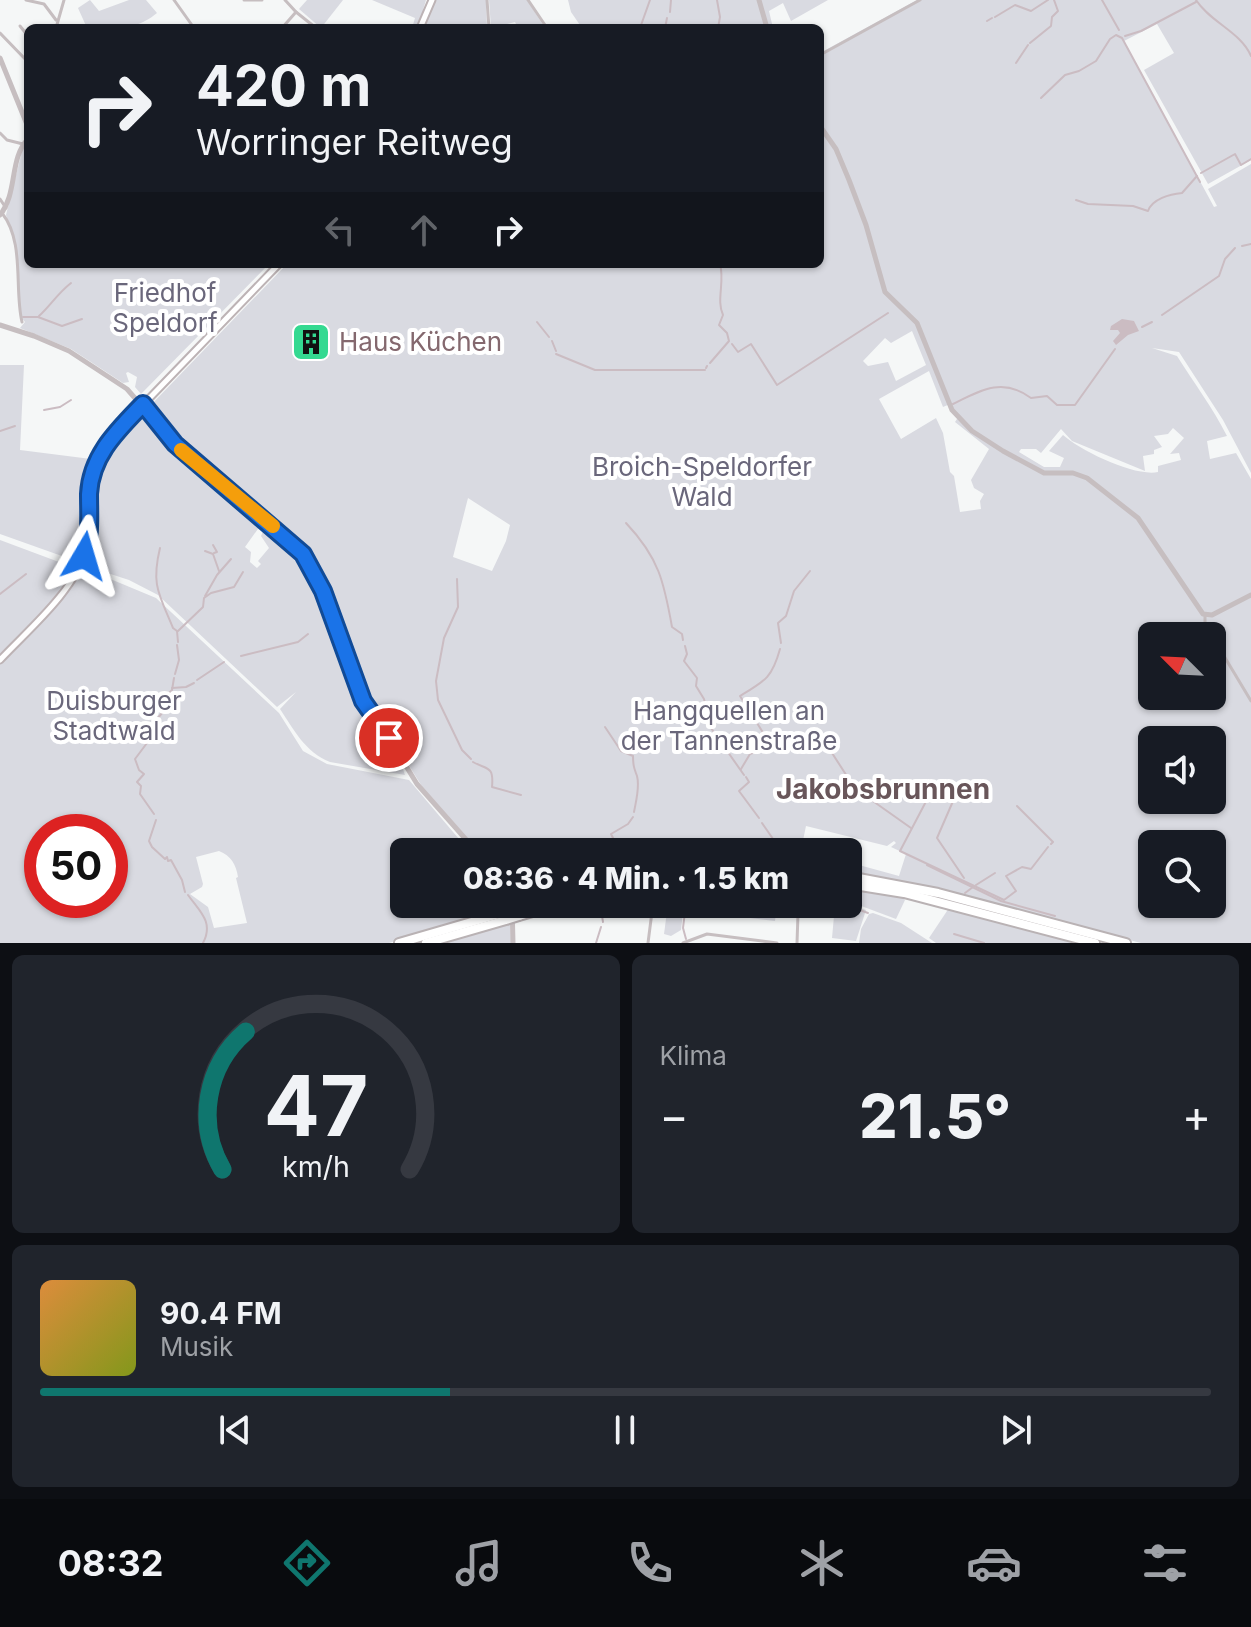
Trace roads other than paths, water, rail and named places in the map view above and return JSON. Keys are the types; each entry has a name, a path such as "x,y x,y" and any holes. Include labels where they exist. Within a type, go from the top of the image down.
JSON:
{"highway":[{"path":"862,878 917,888 1126,943"},
{"path":"862,886 904,893 1095,943"},
{"path":"399,943 490,918"},
{"path":"426,943 495,918"}],"main road":[{"path":"422,24 432,0"},
{"path":"0,660 70,583 87,547 90,483 97,461 111,438 275,268"}],"street":[{"path":"26,0 44,4 56,20"},
{"path":"56,24 64,0"},
{"path":"174,0 191,24"},
{"path":"244,0 262,0"},
{"path":"285,0 311,24"},
{"path":"487,0 489,24"},
{"path":"528,0 544,24"},
{"path":"759,0 766,24"},
{"path":"824,53 920,0"},
{"path":"286,24 296,12"},
{"path":"20,26 24,31"},
{"path":"0,33 24,58"},
{"path":"0,58 24,117"},
{"path":"824,132 836,149 866,225 885,292 917,323 952,410 979,436 1033,468 1044,473 1073,473 1087,478 1138,518 1205,616 1205,622"},
{"path":"0,133 7,140 23,144 3,212"},
{"path":"0,199 14,245 22,322"},
{"path":"0,325 69,351 119,383 143,404 175,444 303,554 323,591 363,701 417,784 465,838"},
{"path":"1205,616 1251,595"},
{"path":"1226,659 1251,701"},
{"path":"512,918 513,943"},
{"path":"648,943 651,918"},
{"path":"797,943 798,918"},
{"path":"683,943 707,934 777,943"}],"waterway":[{"path":"641,24 650,0"},
{"path":"670,12 671,0"},
{"path":"717,0 719,24"},
{"path":"995,17 1015,5 1031,11 1048,0"},
{"path":"1030,43 1051,26 1052,17 1058,11 1054,0"},
{"path":"1102,0 1119,30"},
{"path":"1196,0 1240,40 1251,56"},
{"path":"1125,36 1141,31 1196,2"},
{"path":"666,24 667,18"},
{"path":"987,21 992,18"},
{"path":"1041,98 1065,75 1096,61 1110,39 1116,35 1122,38 1200,182"},
{"path":"1016,63 1028,45"},
{"path":"1201,173 1235,154 1241,165 1251,159"},
{"path":"1076,200 1088,204 1133,206 1148,211 1157,200 1182,193 1197,176"},
{"path":"1242,246 1251,244"},
{"path":"1162,315 1219,276 1225,259 1235,248"},
{"path":"710,363 729,341 727,333 719,325 723,315 721,268"},
{"path":"39,316 71,283"},
{"path":"732,344 738,352 751,344 777,385 888,313"},
{"path":"23,317 38,317 62,326 82,319"},
{"path":"537,322 549,337"},
{"path":"1142,327 1152,322"},
{"path":"552,341 556,351"},
{"path":"953,404 983,390 1001,387 1011,388 1031,398 1047,396 1057,405 1075,405 1115,349"},
{"path":"556,354 595,370 705,370"},
{"path":"44,410 60,407 71,400"},
{"path":"0,431 15,426"},
{"path":"626,523 653,559 663,584 672,627 682,634 683,640"},
{"path":"213,545 217,552 214,553"},
{"path":"160,548 156,581 173,628 177,631 178,642"},
{"path":"205,551 213,554 219,571"},
{"path":"205,596 231,559"},
{"path":"781,643 778,623 786,616 794,591 810,571"},
{"path":"178,631 203,607 204,598 234,587 243,572"},
{"path":"0,594 26,574"},
{"path":"457,579 458,607 444,638 436,681 438,700 462,750 471,759"},
{"path":"241,656 298,642 308,634"},
{"path":"175,674 179,660 177,645"},
{"path":"685,646 687,654 684,661 697,678 696,686 704,699 711,728 744,775"},
{"path":"758,749 769,742 740,696 766,678 780,649"},
{"path":"197,680 224,662"},
{"path":"164,708 163,699 172,690 174,678"},
{"path":"172,688 194,683"},
{"path":"154,814 140,794 141,786 137,782 144,774 135,759 150,739 150,727 163,712"},
{"path":"605,727 621,751 633,756 638,785 634,812"},
{"path":"823,739 852,784"},
{"path":"741,769 750,754 755,752"},
{"path":"473,762 491,772 492,787 521,795"},
{"path":"746,777 749,782 739,791 759,818"},
{"path":"853,787 911,828"},
{"path":"931,792 900,851 1004,900 1016,891 1006,876 1022,867 1031,869 1048,847"},
{"path":"957,792 937,838 964,878"},
{"path":"1017,806 1053,842 1051,844"},
{"path":"613,838 611,834 628,824 633,817"},
{"path":"156,820 149,841 165,859 171,860 185,892"},
{"path":"762,823 772,838"},
{"path":"927,865 1001,901 1055,916"},
{"path":"976,885 995,873"},
{"path":"965,893 973,887"},
{"path":"188,895 206,923 203,943"},
{"path":"862,911 868,913"},
{"path":"602,918 603,922"},
{"path":"684,918 686,939"},
{"path":"596,943 601,927"},
{"path":"954,934 984,943"}],"place":[{"name":"Haus Küchen","path":"311,342"}],"district":[{"name":"Jakobsbrunnen","path":"883,789"}],"park label":[{"name":"Friedhof Speldorf","path":"165,308"},
{"name":"Broich-Speldorfer Wald","path":"702,482"},
{"name":"Duisburger Stadtwald","path":"114,716"},
{"name":"Hangquellen an der Tannenstraße","path":"729,726"}]}
